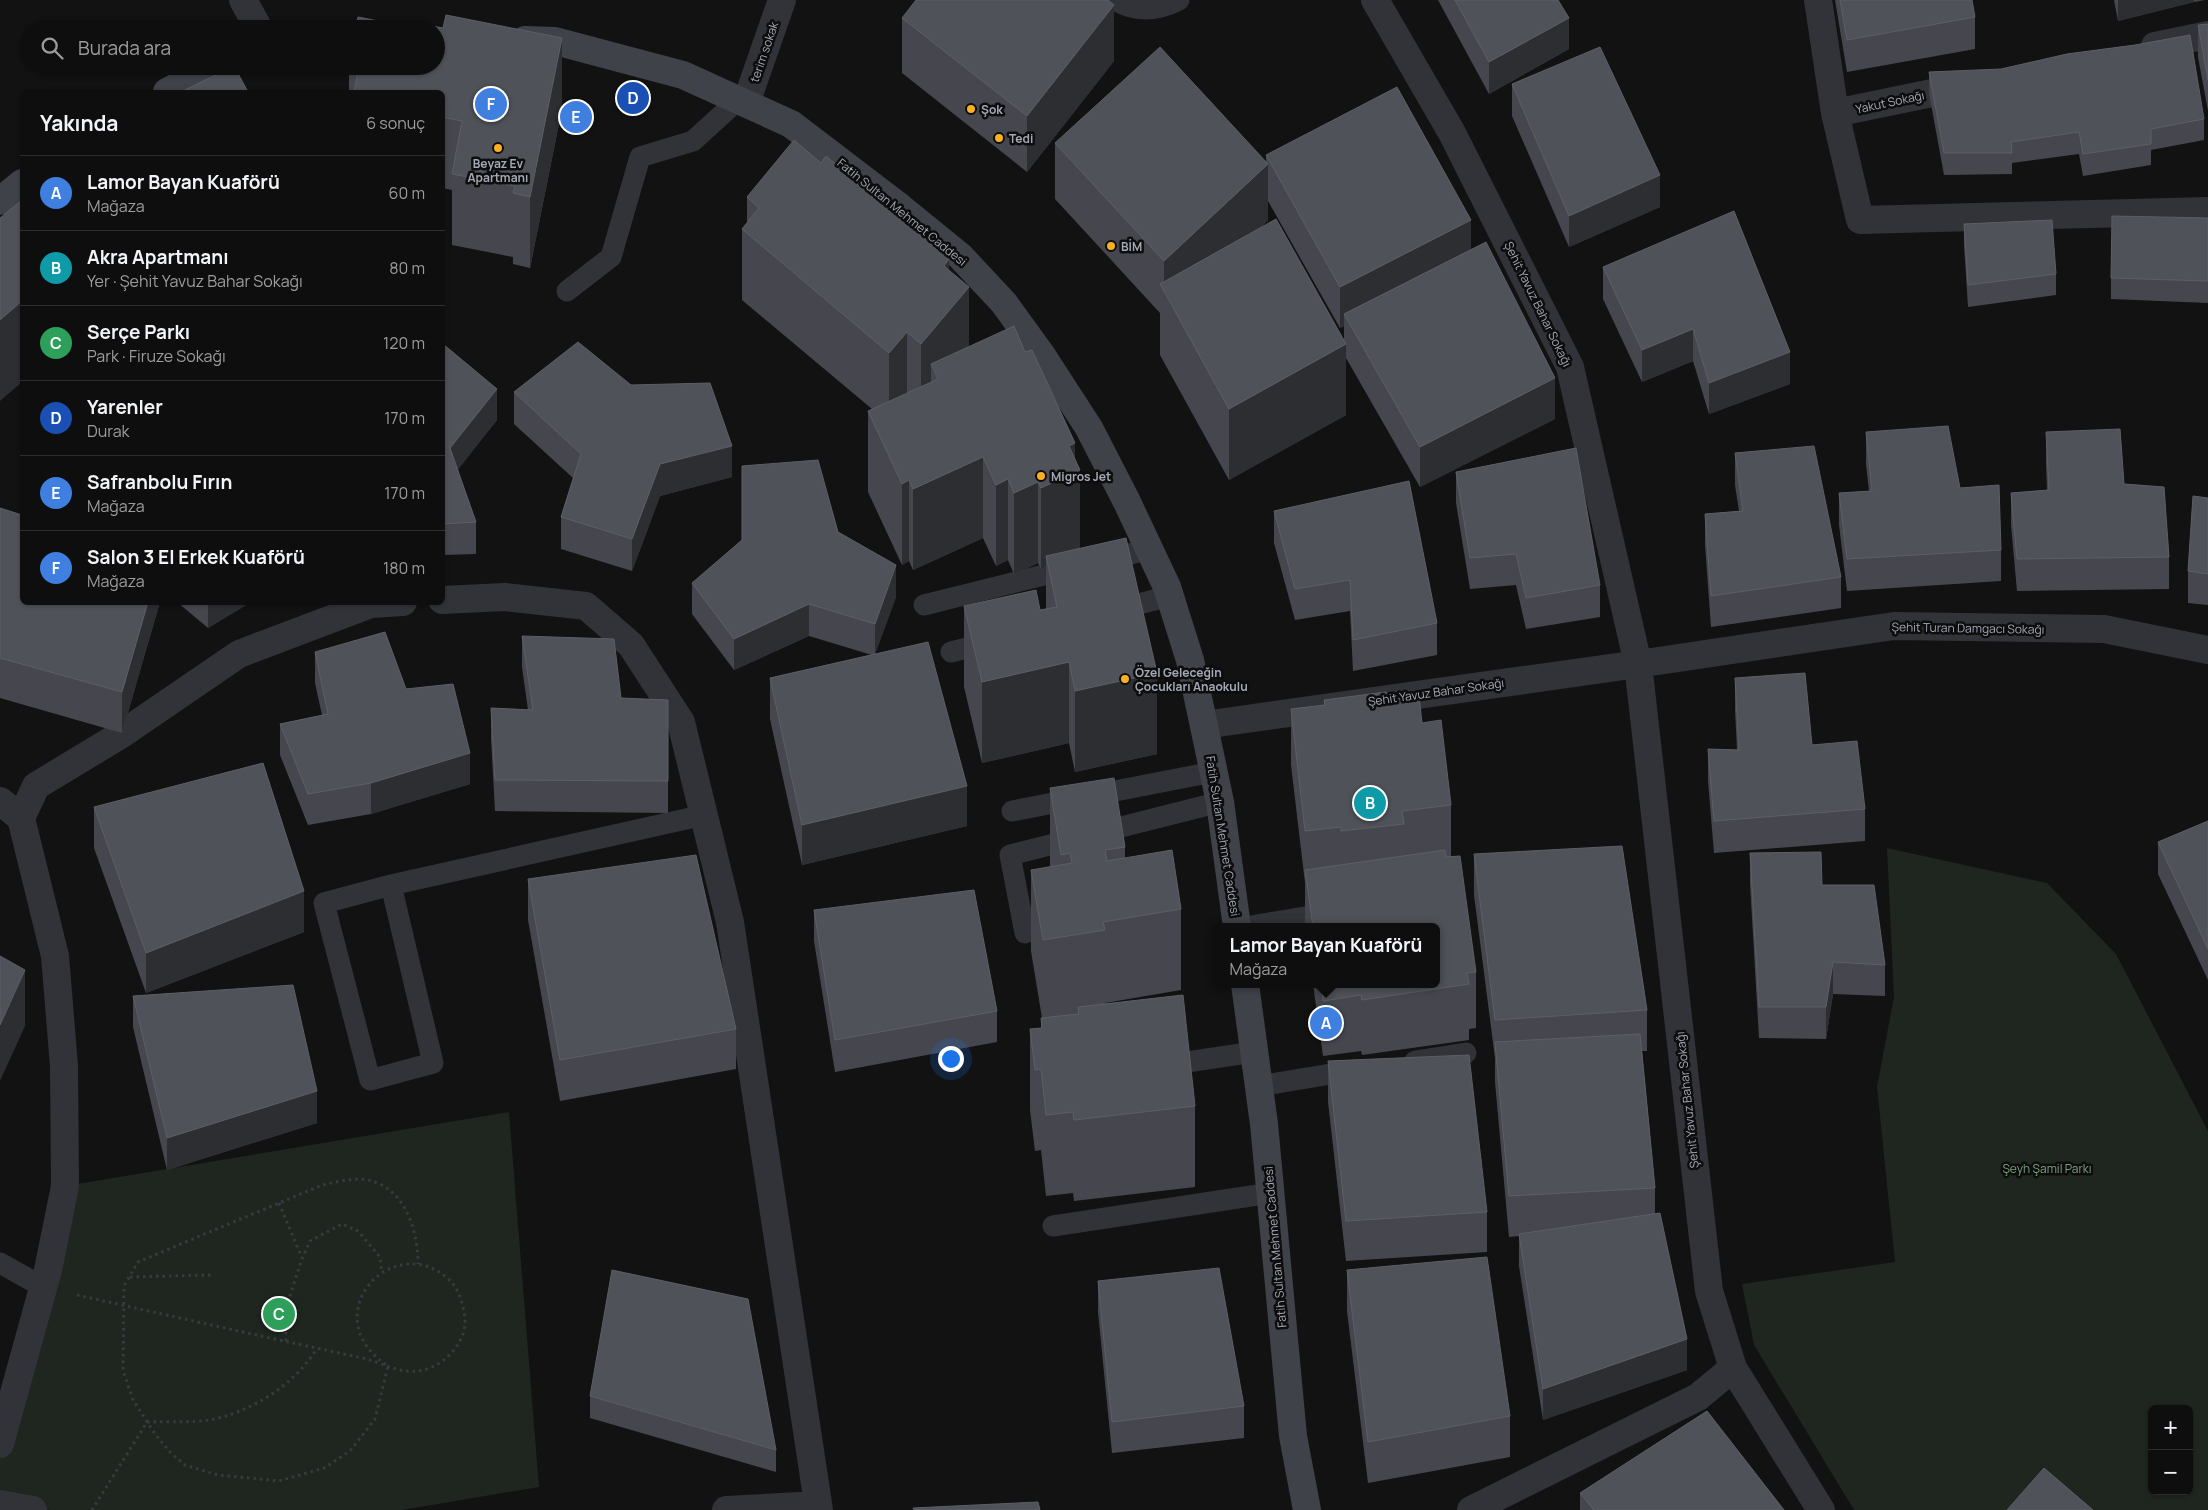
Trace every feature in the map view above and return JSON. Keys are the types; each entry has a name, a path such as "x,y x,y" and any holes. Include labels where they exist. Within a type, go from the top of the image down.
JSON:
{"street":[{"path":"243,0 254,20"},
{"name":"terim sokak","path":"742,102 782,0"},
{"name":"Şehit Yavuz Bahar Sokağı","path":"1375,0 1452,133 1570,367 1638,664 1709,1291 1733,1368 1820,1510"},
{"path":"1818,0 1835,113 1860,220 2208,211"},
{"path":"2131,51 2208,35"},
{"name":"Fatih Sultan Mehmet Caddesi","path":"495,38 554,41 683,75 791,124 901,208 960,256 1004,303 1043,357 1089,428 1150,549 1170,596 1190,660 1220,802 1236,923"},
{"path":"171,90 199,75"},
{"name":"Yakut Sokağı","path":"1835,113 1987,81"},
{"path":"0,201 20,185"},
{"path":"445,600 505,597 586,606 631,645 682,722 730,922 818,1508 726,1510"},
{"path":"20,818 36,786 122,734 239,654 368,605"},
{"name":"Şehit Turan Damgacı Sokağı","path":"1638,664 1894,626 2104,630 2208,650"},
{"name":"Şehit Yavuz Bahar Sokağı","path":"1204,724 1638,664"},
{"path":"0,801 20,818 55,956 64,1066 65,1186 48,1270 0,1444"},
{"name":"Fatih Sultan Mehmet Caddesi","path":"1246,988 1271,1193 1293,1436 1307,1510"},
{"path":"1471,1510 1698,1397 1733,1368"},
{"path":"0,1504 34,1510"}],"lane":[{"path":"1115,0 1146,11 1167,6 1179,0"},
{"path":"566,291 611,257 640,157 692,141 742,102"},
{"path":"924,605 1150,549"},
{"path":"1093,616 1170,596"},
{"path":"951,652 1008,638"},
{"path":"1012,811 1213,772"},
{"path":"1025,933 1010,855 1220,802"},
{"path":"391,885 433,1063 370,1080 324,904 391,885 704,816"},
{"path":"1270,923 1356,909"},
{"path":"1140,1070 1254,1052"},
{"path":"1400,1063 1466,1052"},
{"path":"1259,1086 1371,1068"},
{"path":"1053,1226 1271,1193"},
{"path":"0,1263 43,1287"}],"path":[{"path":"388,1366 376,1418 350,1452 324,1468 278,1481 218,1474 186,1465 170,1452 133,1400 123,1370 124,1286 138,1262 322,1185 347,1179 369,1180 388,1190 401,1202 413,1224 418,1244 418,1264"},
{"path":"279,1203 302,1259"},
{"path":"286,1341 285,1310 310,1241 342,1224 358,1231 380,1257 382,1273"},
{"path":"43,1287 365,1358 388,1366 410,1372 424,1370 439,1364 452,1353 460,1339 465,1322 463,1304 457,1289 446,1276 432,1268 418,1264 400,1265 382,1273 365,1290 358,1305 357,1322 359,1332 368,1350 374,1357 388,1366"},
{"path":"129,1277 211,1275"},
{"path":"147,1422 208,1420 237,1412 280,1387 308,1364 318,1348"},
{"path":"92,1510 147,1422"}],"green space":[{"name":"Şeyh Şamil Parkı","path":"1887,848 2047,883 2116,954 2208,1131 2208,1510 1854,1510 1754,1345 1742,1284 1895,1262 1877,1087 1894,997"},
{"path":"509,1112 539,1487 402,1510 51,1510 0,1504 0,1441 65,1186"}],"building":[{"path":"916,0 1108,0 1114,5 1027,116 902,18"},
{"path":"1455,0 1558,0 1569,18 1489,62"},
{"path":"1840,0 1972,0 1975,17 1847,40"},
{"path":"446,15 562,38 530,197 513,193 515,186 452,174 462,121 445,118 445,90 354,90 357,75 445,75"},
{"path":"358,17 373,20 357,20"},
{"path":"2208,24 2208,80 2198,25"},
{"path":"2190,35 2204,119 2151,129 2151,144 2083,154 2079,132 2011,142 2012,153 1944,153 1929,72 2001,69 2067,54"},
{"path":"1160,47 1268,164 1164,261 1055,143"},
{"path":"1600,47 1660,175 1569,216 1512,84"},
{"path":"216,75 239,75 247,90 185,90"},
{"path":"1397,87 1471,220 1340,287 1266,155"},
{"path":"794,140 821,163 826,156 949,259 944,266 969,287 921,344 907,332 889,353 742,229 759,208 747,197"},
{"path":"20,202 20,303 0,320 0,218"},
{"path":"1734,211 1790,352 1709,383 1693,329 1642,350 1603,267"},
{"path":"2112,216 2208,218 2208,281 2111,278"},
{"path":"1276,219 1346,344 1229,409 1160,284"},
{"path":"2052,220 2056,274 1968,285 1964,224"},
{"path":"1486,242 1555,378 1420,447 1344,314"},
{"path":"1014,326 1025,352 1032,350 1075,443 1069,446 1080,470 1041,488 1038,482 1014,493 1008,479 996,485 983,457 913,489 909,480 902,484 868,411 938,379 931,364"},
{"path":"578,342 631,385 710,383 732,446 660,464 632,539 561,517 581,454 514,392"},
{"path":"445,346 497,389 450,448 476,522 445,524"},
{"path":"1948,426 1960,488 1999,485 2001,550 1847,559 1839,493 1872,491 1866,432"},
{"path":"2120,429 2124,484 2164,487 2169,557 2017,559 2011,493 2049,490 2046,432"},
{"path":"1814,446 1841,577 1711,596 1705,514 1743,511 1735,453"},
{"path":"1576,448 1600,585 1526,598 1516,554 1470,558 1456,472"},
{"path":"818,460 838,532 896,565 875,624 809,604 734,639 692,583 742,540 742,466"},
{"path":"1409,481 1437,623 1353,640 1350,580 1295,589 1274,511"},
{"path":"2193,496 2208,498 2208,574 2188,571"},
{"path":"0,508 20,514 20,605 147,605 122,692 0,658"},
{"path":"1126,538 1157,673 1075,691 1069,662 982,682 964,606 1036,590 1040,610 1057,607 1046,556"},
{"path":"385,632 406,689 453,684 470,753 371,783 308,794 280,724 328,714 315,652"},
{"path":"522,636 614,639 621,698 668,700 668,781 495,780 491,708 533,710"},
{"path":"928,642 967,786 802,825 770,678"},
{"path":"1805,673 1812,745 1857,741 1865,809 1714,821 1708,749 1739,750 1735,678"},
{"path":"1386,692 1387,700 1419,696 1422,723 1441,720 1451,805 1402,811 1404,824 1341,831 1341,827 1305,831 1291,709 1325,705 1324,700"},
{"path":"263,763 304,891 146,953 94,807"},
{"path":"1114,778 1125,847 1105,850 1107,861 1172,850 1181,909 1103,922 1105,930 1043,940 1031,870 1072,863 1070,853 1061,855 1050,788"},
{"path":"2208,821 2208,949 2158,842"},
{"path":"1622,846 1647,1010 1495,1020 1474,854"},
{"path":"1445,850 1446,857 1460,856 1476,972 1467,973 1469,984 1362,1000 1361,995 1323,1001 1321,988 1440,988 1440,923 1312,923 1305,870"},
{"path":"1821,852 1822,885 1874,885 1885,965 1833,962 1826,1007 1759,1007 1750,853"},
{"path":"696,855 736,1029 560,1060 528,879"},
{"path":"974,890 997,1011 835,1040 814,910"},
{"path":"0,956 25,970 0,1025"},
{"path":"293,985 317,1091 167,1138 133,996"},
{"path":"1183,995 1195,1106 1074,1120 1073,1112 1046,1115 1041,1069 1035,1070 1030,1029 1042,1028 1041,1018 1079,1014 1078,1007"},
{"path":"1640,1034 1655,1188 1509,1196 1495,1042"},
{"path":"1469,1055 1487,1212 1346,1221 1328,1061"},
{"path":"1660,1213 1687,1339 1543,1389 1519,1234"},
{"path":"1487,1257 1510,1416 1368,1442 1347,1270"},
{"path":"1219,1268 1244,1406 1112,1422 1098,1281"},
{"path":"612,1270 748,1299 776,1450 590,1396"},
{"path":"1707,1411 1784,1510 1594,1510 1580,1493"},
{"path":"2044,1468 2093,1510 2007,1510"},
{"path":"1038,1502 1040,1510 914,1510 913,1508"}],"place":[{"name":"Yarenler","path":"633,98"},
{"name":"Salon 3 El Erkek Kuaförü","path":"491,104"},
{"name":"Şok","path":"971,109"},
{"name":"Safranbolu Fırın","path":"576,117"},
{"name":"Tedi","path":"999,138"},
{"name":"Beyaz Ev Apartmanı","path":"498,148"},
{"name":"BİM","path":"1111,246"},
{"name":"Migros Jet","path":"1041,476"},
{"name":"Özel Geleceğin Çocukları Anaokulu","path":"1125,679"},
{"name":"Akra Apartmanı","path":"1370,803"},
{"name":"Lamor Bayan Kuaförü","path":"1326,1023"},
{"name":"Serçe Parkı","path":"279,1314"}]}
